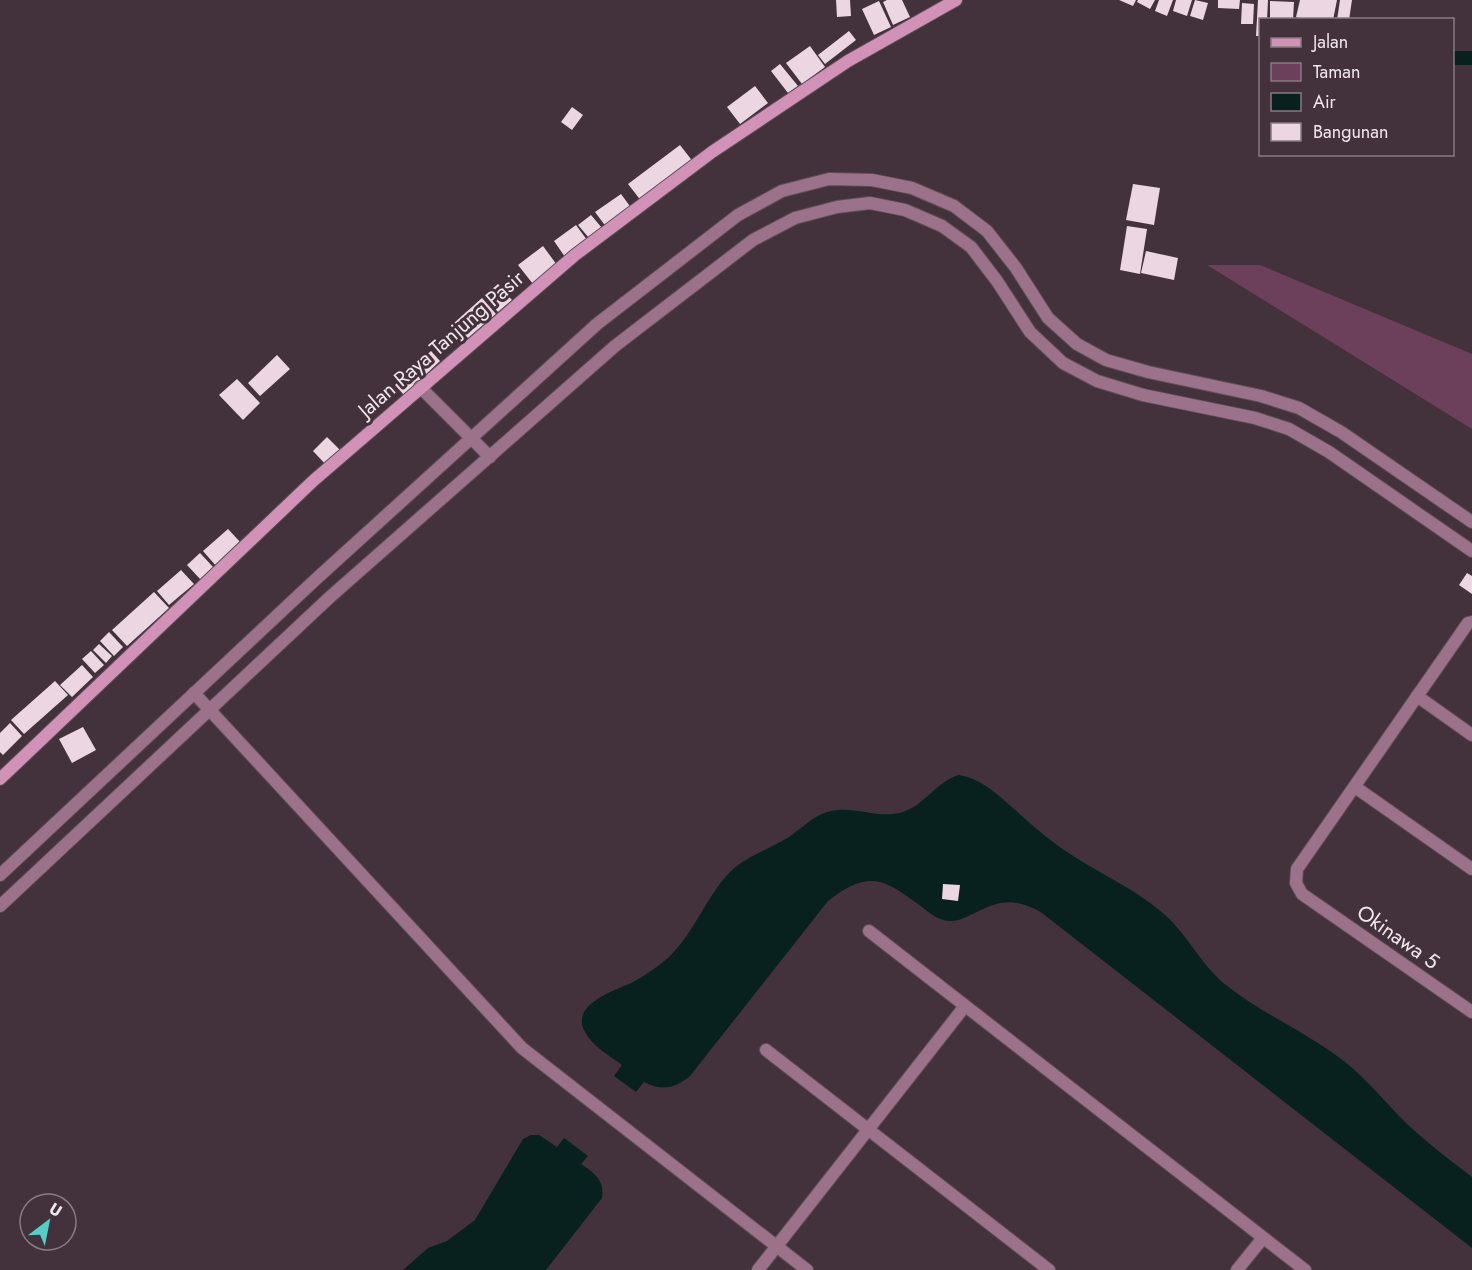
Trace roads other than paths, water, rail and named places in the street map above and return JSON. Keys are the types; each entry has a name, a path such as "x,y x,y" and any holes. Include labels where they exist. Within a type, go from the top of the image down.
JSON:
{"street":[{"name":"Jalan Raya Tanjung Pasir","path":"0,779 304,489 575,255 712,152 848,61 956,0"},
{"path":"0,875 315,580 597,324 738,215 782,191 829,179 872,180 912,188 954,206 987,231 1016,268 1048,318 1077,344 1106,360 1261,396 1299,408 1341,432 1472,522"},
{"path":"0,906 330,597 615,346 753,240 795,218 837,207 870,203 905,210 942,226 971,247 997,281 1030,333 1063,363 1097,381 1131,392 1255,418 1289,429 1329,452 1472,550"},
{"path":"420,387 490,457"},
{"path":"1472,622 1468,623 1354,787 1472,869"},
{"path":"194,693 522,1048 807,1270"},
{"path":"1417,696 1472,735"},
{"name":"Okinawa 5","path":"1354,787 1298,869 1296,883 1302,894 1472,1012"},
{"path":"869,931 1305,1270"},
{"path":"758,1270 965,1006"},
{"path":"766,1050 1049,1270"},
{"path":"1237,1270 1263,1238"}],"water":[{"path":"1454,51 1472,51 1472,65 1454,65"},
{"path":"959,775 984,785 1057,845 1152,904 1173,922 1209,968 1226,985 1346,1063 1416,1132 1472,1177 1472,1248 1042,913 1017,903 994,905 961,919 947,921 934,916 889,885 868,881 856,884 828,901 690,1076 679,1084 668,1087 657,1087 644,1082 636,1092 614,1076 622,1065 588,1037 582,1022 584,1013 589,1005 607,993 635,981 669,957 686,937 714,892 736,866 789,837 822,814 837,810 884,814 903,812 918,804 944,782"},
{"path":"531,1135 539,1135 557,1147 564,1138 588,1156 581,1164 598,1178 602,1186 602,1198 546,1270 403,1270 428,1248 447,1241 475,1220 523,1139"}]}
